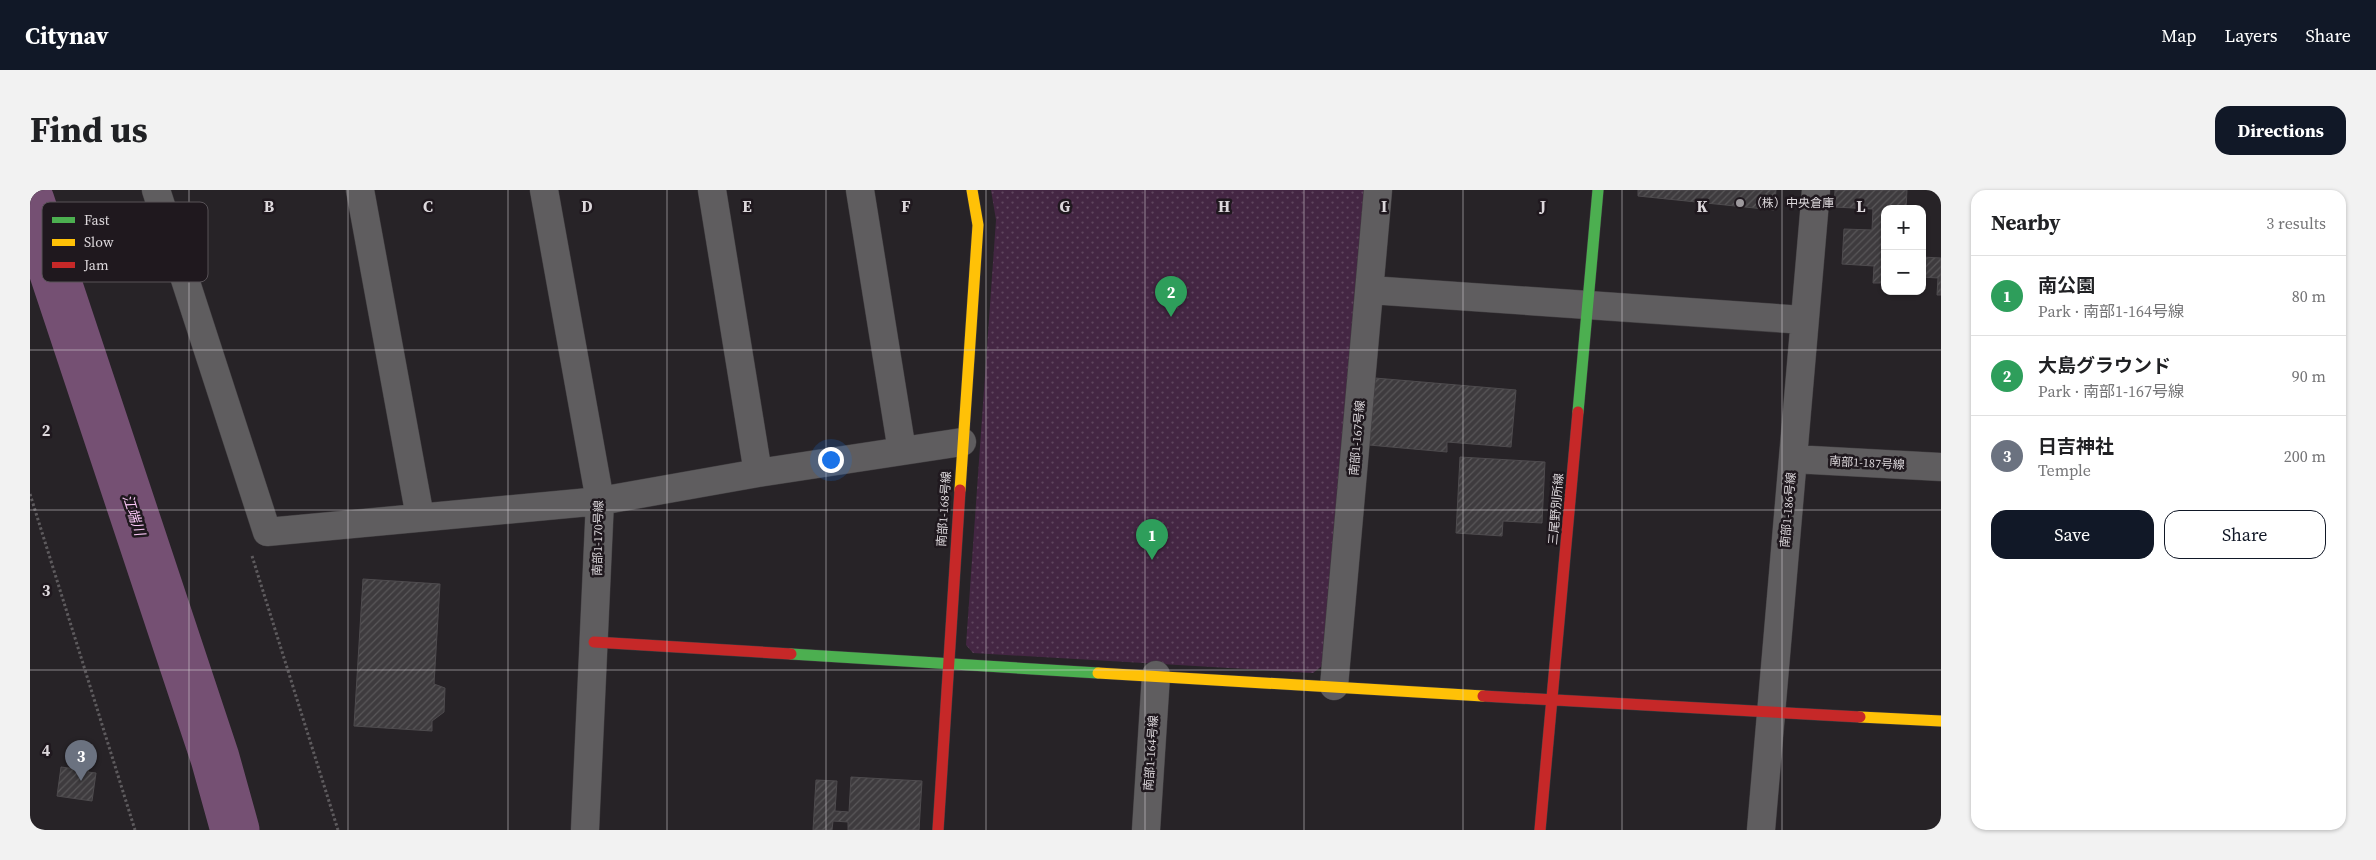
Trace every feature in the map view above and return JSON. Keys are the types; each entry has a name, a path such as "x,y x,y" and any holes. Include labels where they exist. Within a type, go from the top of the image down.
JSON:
{"street":[{"path":"156,190 160,202"},
{"path":"360,190 420,517"},
{"name":"南部1-170号線","path":"544,190 600,501 585,830"},
{"path":"712,190 758,473"},
{"path":"860,190 902,451"},
{"name":"南部1-168号線","path":"938,830 962,442 978,225 972,190"},
{"name":"南部1-167号線","path":"1334,686 1378,190"},
{"name":"三尾野別所線","path":"1540,830 1598,190"},
{"name":"南部1-186号線","path":"1761,830 1816,190"},
{"path":"186,282 267,532 600,501 758,473 962,442"},
{"path":"1370,290 1804,320"},
{"name":"南部1-187号線","path":"1793,460 1941,467"},
{"path":"594,642 1156,675 1553,701 1941,721"},
{"name":"南部1-164号線","path":"1146,830 1156,675"}],"path":[{"path":"30,494 135,830"}],"shaded area":[{"path":"991,190 1366,190 1322,666 1313,673 973,653 966,645 996,220"}],"building":[{"name":"（株）中央倉庫","path":"1638,190 1776,190 1774,210 1638,196"},
{"path":"1835,190 1907,190 1906,205 1881,205 1881,283 1873,283 1874,266 1842,264 1844,229 1872,230 1873,209 1834,207"},
{"path":"1926,257 1941,258 1941,295 1937,295 1938,278 1926,277"},
{"path":"1375,378 1516,390 1511,447 1447,442 1447,452 1369,445"},
{"path":"1460,457 1545,462 1542,523 1503,521 1502,536 1456,533"},
{"path":"363,579 440,584 434,684 445,688 444,712 432,721 432,731 354,726"},
{"path":"80,743 93,745 88,772 96,773 92,801 57,796 61,767 77,769"},
{"path":"851,777 922,781 919,830 848,830 848,822 833,821 832,830 813,830 816,780 837,781 835,811 849,812"}],"waterway":[{"name":"江端川","path":"30,201 42,237"},
{"name":"江端川","path":"57,282 215,758 235,830"}],"traffic: fast":[{"path":"1578,412 1598,190"},
{"path":"791,654 1098,673"}],"traffic: slow":[{"path":"960,490 978,225 972,190"},
{"path":"1098,673 1483,696"},
{"path":"1860,717 1941,721"}],"traffic: jam":[{"path":"1540,830 1578,412"},
{"path":"938,830 960,490"},
{"path":"594,642 791,654"},
{"path":"1483,696 1860,717"}],"place":[{"name":"（株）中央倉庫","path":"1740,203"},
{"name":"大島グラウンド","path":"1171,317"},
{"name":"南公園","path":"1152,560"},
{"name":"日吉神社","path":"81,781"}]}
